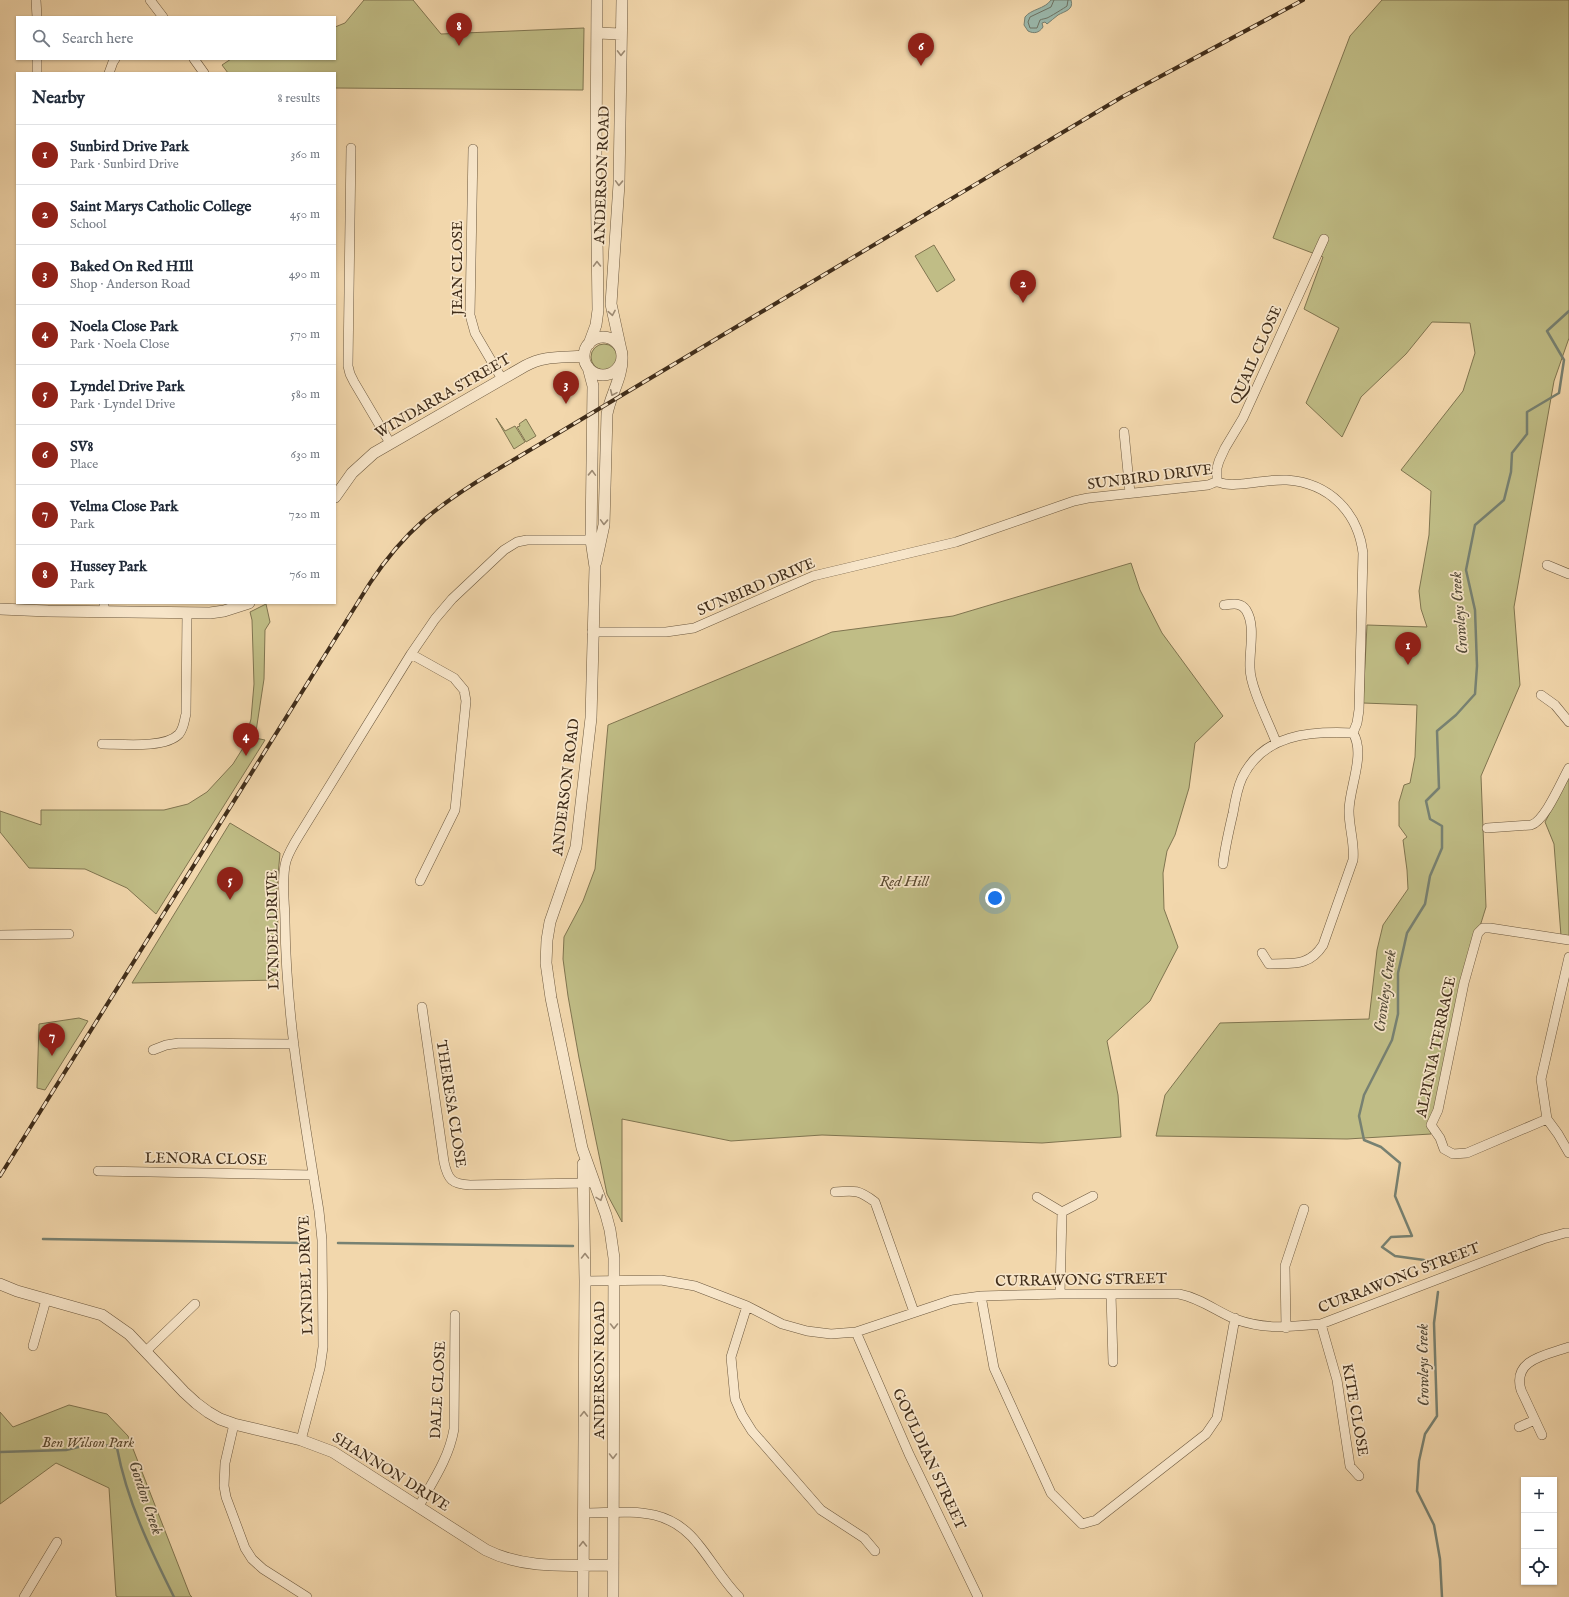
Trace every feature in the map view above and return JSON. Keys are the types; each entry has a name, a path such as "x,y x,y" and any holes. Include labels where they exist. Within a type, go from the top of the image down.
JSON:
{"street":[{"path":"150,0 162,16"},
{"name":"ANDERSON ROAD","path":"589,344 596,325 598,310 596,159 597,0"},
{"name":"ANDERSON ROAD","path":"596,540 604,525 607,414 609,402 622,372 622,353 611,304 619,184 622,0"},
{"path":"36,1 36,16"},
{"path":"597,33 621,34"},
{"path":"37,60 37,72"},
{"path":"109,72 114,60"},
{"path":"195,60 203,72"},
{"path":"351,148 348,366 354,382 390,443"},
{"name":"JEAN CLOSE","path":"472,149 470,315 475,333 502,379"},
{"name":"QUAIL CLOSE","path":"1217,482 1217,468 1219,461 1243,418 1324,239"},
{"path":"598,338 607,338 617,343 622,353 620,365 612,374 600,375 591,371 586,362 586,350 589,344 598,338"},
{"name":"WINDARRA STREET","path":"336,495 342,485 362,462 374,453 528,364 542,358 586,362"},
{"name":"ANDERSON ROAD","path":"586,362 593,386 596,540 592,632 591,718 578,839 572,862 550,922 546,950 550,993 589,1183 610,1230 614,1258 613,1597"},
{"path":"1124,432 1130,494"},
{"name":"SUNBIRD DRIVE","path":"592,632 666,632 685,630 707,623 812,576 956,542 1074,501 1208,485 1217,482 1225,484 1240,484 1285,480 1307,484 1320,489 1337,500 1354,521 1360,538 1363,561 1359,710 1357,723 1353,733 1358,747 1349,812 1354,851 1353,860 1323,945 1314,956 1300,963 1269,964 1262,953"},
{"name":"LYNDEL DRIVE","path":"302,1440 315,1393 323,1347 322,1240 289,1000 285,950 284,877 286,862 299,835 411,654 435,619 452,599 504,550 517,542 527,540 596,540"},
{"path":"1547,565 1569,574"},
{"path":"0,609 104,607 187,613 224,611 246,604"},
{"path":"1224,605 1232,604 1242,606 1250,619 1250,674 1276,742"},
{"path":"102,744 158,743 168,741 178,735 184,727 186,714 187,613"},
{"path":"411,654 454,678 464,690 466,701 455,810 420,881"},
{"path":"1541,695 1554,705 1569,722"},
{"path":"1223,864 1224,849 1238,788 1242,778 1252,762 1276,742 1310,733 1353,733"},
{"path":"1487,828 1531,825 1536,822 1542,817 1569,768"},
{"name":"ALPINIA TERRACE","path":"1547,1119 1467,1153 1453,1154 1444,1149 1440,1138 1431,1125 1438,1110 1464,983 1478,933 1483,928 1490,928 1569,940"},
{"path":"0,935 69,934"},
{"path":"1569,957 1541,1079 1547,1119 1569,1153"},
{"name":"THERESA CLOSE","path":"422,1007 444,1162 448,1177 454,1182 461,1184 589,1183"},
{"path":"153,1050 166,1045 179,1043 294,1044"},
{"name":"LENORA CLOSE","path":"98,1171 313,1175"},
{"name":"ANDERSON ROAD","path":"583,1597 585,1281 589,1183"},
{"path":"835,1192 852,1190 864,1194 874,1202 914,1312"},
{"path":"1062,1212 1093,1196"},
{"path":"1037,1197 1062,1212"},
{"path":"1286,1328 1285,1266 1304,1209"},
{"path":"1060,1294 1062,1212"},
{"name":"CURRAWONG STREET","path":"585,1281 662,1280 689,1285 715,1293 747,1306 782,1324 807,1332 831,1334 856,1332 952,1300 981,1296 1060,1294 1163,1293 1188,1295 1235,1318 1263,1326 1286,1328 1321,1324 1536,1242 1568,1233"},
{"name":"SHANNON DRIVE","path":"0,1284 46,1300 102,1315 129,1334 196,1403 220,1419 234,1424 319,1445 333,1452 486,1550 500,1557 528,1564 613,1565"},
{"path":"1111,1294 1113,1362"},
{"path":"981,1296 994,1368 1051,1493 1082,1524 1096,1520 1206,1434 1218,1418 1235,1318"},
{"path":"33,1346 46,1300"},
{"path":"146,1351 195,1304"},
{"path":"747,1306 731,1357 735,1399 742,1415 752,1431 821,1510 864,1538 875,1551"},
{"name":"DALE CLOSE","path":"419,1506 445,1461 454,1429 455,1316"},
{"name":"KITE CLOSE","path":"1321,1324 1337,1380 1350,1466 1359,1476"},
{"name":"GOULDIAN STREET","path":"856,1332 909,1454 978,1597"},
{"path":"1542,1435 1520,1384 1520,1373 1531,1361 1569,1347"},
{"path":"1519,1427 1535,1420"},
{"path":"234,1424 225,1462 224,1486 226,1497 245,1548 252,1560 263,1569 307,1597"},
{"path":"583,1513 653,1514 679,1525 690,1533 739,1597"},
{"path":"24,1597 57,1542"}],"green space":[{"path":"364,0 413,0 441,34 584,28 583,90 336,88 336,72 227,72 222,65 230,60 336,60 336,27 345,23"},
{"path":"1382,0 1569,0 1569,338 1554,381 1514,607 1520,685 1481,776 1486,907 1458,997 1431,1134 1347,1139 1156,1136 1165,1095 1220,1023 1369,1019 1377,950 1383,925 1408,889 1403,840 1407,837 1399,826 1399,802 1404,785 1410,783 1415,757 1417,705 1363,703 1367,625 1427,627 1421,609 1419,591 1429,535 1431,491 1401,470 1463,391 1475,353 1470,323 1432,322 1406,354 1361,397 1342,437 1306,403 1339,328 1304,309 1323,257 1273,238 1350,36"},
{"path":"934,245 955,280 937,292 915,256"},
{"path":"604,344 613,348 617,357 613,366 604,370 595,366 591,357 595,348"},
{"path":"496,418 505,431 515,426 525,442 514,449"},
{"path":"526,419 536,436 526,442 517,427 520,426 519,424"},
{"name":"Red Hill","path":"1131,563 1140,590 1162,633 1223,716 1195,743 1189,788 1175,835 1167,851 1163,873 1164,909 1178,947 1150,1001 1107,1041 1118,1095 1121,1137 1042,1143 822,1135 731,1141 622,1119 622,1222 607,1194 579,1058 563,959 564,937 583,901 595,869 608,725 832,632 953,616"},
{"path":"266,604 270,622 265,630 264,679 255,738 265,740 156,914 127,888 85,869 29,868 0,832 0,811 41,825 41,810 164,810 188,804 207,792 233,764 243,748 251,719 254,684 252,620 250,612"},
{"path":"1569,777 1569,936 1561,936 1554,844 1545,822"},
{"path":"230,823 280,853 277,887 279,980 132,983"},
{"path":"79,1018 88,1021 45,1090 37,1088 39,1024"},
{"name":"Ben Wilson Park","path":"69,1405 107,1414 128,1436 192,1597 116,1596 109,1488 56,1463 0,1504 0,1412 13,1427"}],"water":[{"path":"1051,0 1071,0 1072,3 1068,10 1058,15 1047,24 1045,22 1042,23 1043,27 1038,32 1034,33 1028,31 1024,25 1025,17"}],"waterway":[{"name":"Crowleys Creek","path":"1434,1266 1424,1260 1395,1256 1382,1247 1391,1237 1412,1236 1395,1196 1400,1163 1381,1147 1364,1140 1359,1116 1364,1095 1392,1040 1398,1014 1398,973 1407,933 1425,904 1430,876 1442,848 1442,826 1430,819 1426,801 1439,788 1437,731 1456,715 1475,694 1477,666 1475,610 1466,570 1475,525 1504,500 1511,472 1512,453 1527,434 1527,412 1559,393 1564,360 1547,331 1569,311"},
{"path":"43,1239 307,1243"},
{"path":"338,1243 573,1246"},
{"name":"Crowleys Creek","path":"1438,1292 1434,1323 1437,1416 1425,1434 1419,1461 1417,1491 1434,1525 1440,1559 1442,1597"},
{"name":"Gordon Creek","path":"0,1452 66,1450 95,1443 117,1448 121,1468 133,1506 156,1561 174,1597"}],"railway":[{"path":"0,1176 370,583 396,548 424,520 456,495 493,472 1122,97 1303,0"}],"place":[{"name":"Hussey Park","path":"459,46"},
{"name":"SV8","path":"921,66"},
{"name":"Saint Marys Catholic College","path":"1023,303"},
{"name":"Baked On Red HIll","path":"566,404"},
{"name":"Sunbird Drive Park","path":"1408,665"},
{"name":"Noela Close Park","path":"246,756"},
{"name":"Lyndel Drive Park","path":"230,900"},
{"name":"Velma Close Park","path":"52,1056"}]}
